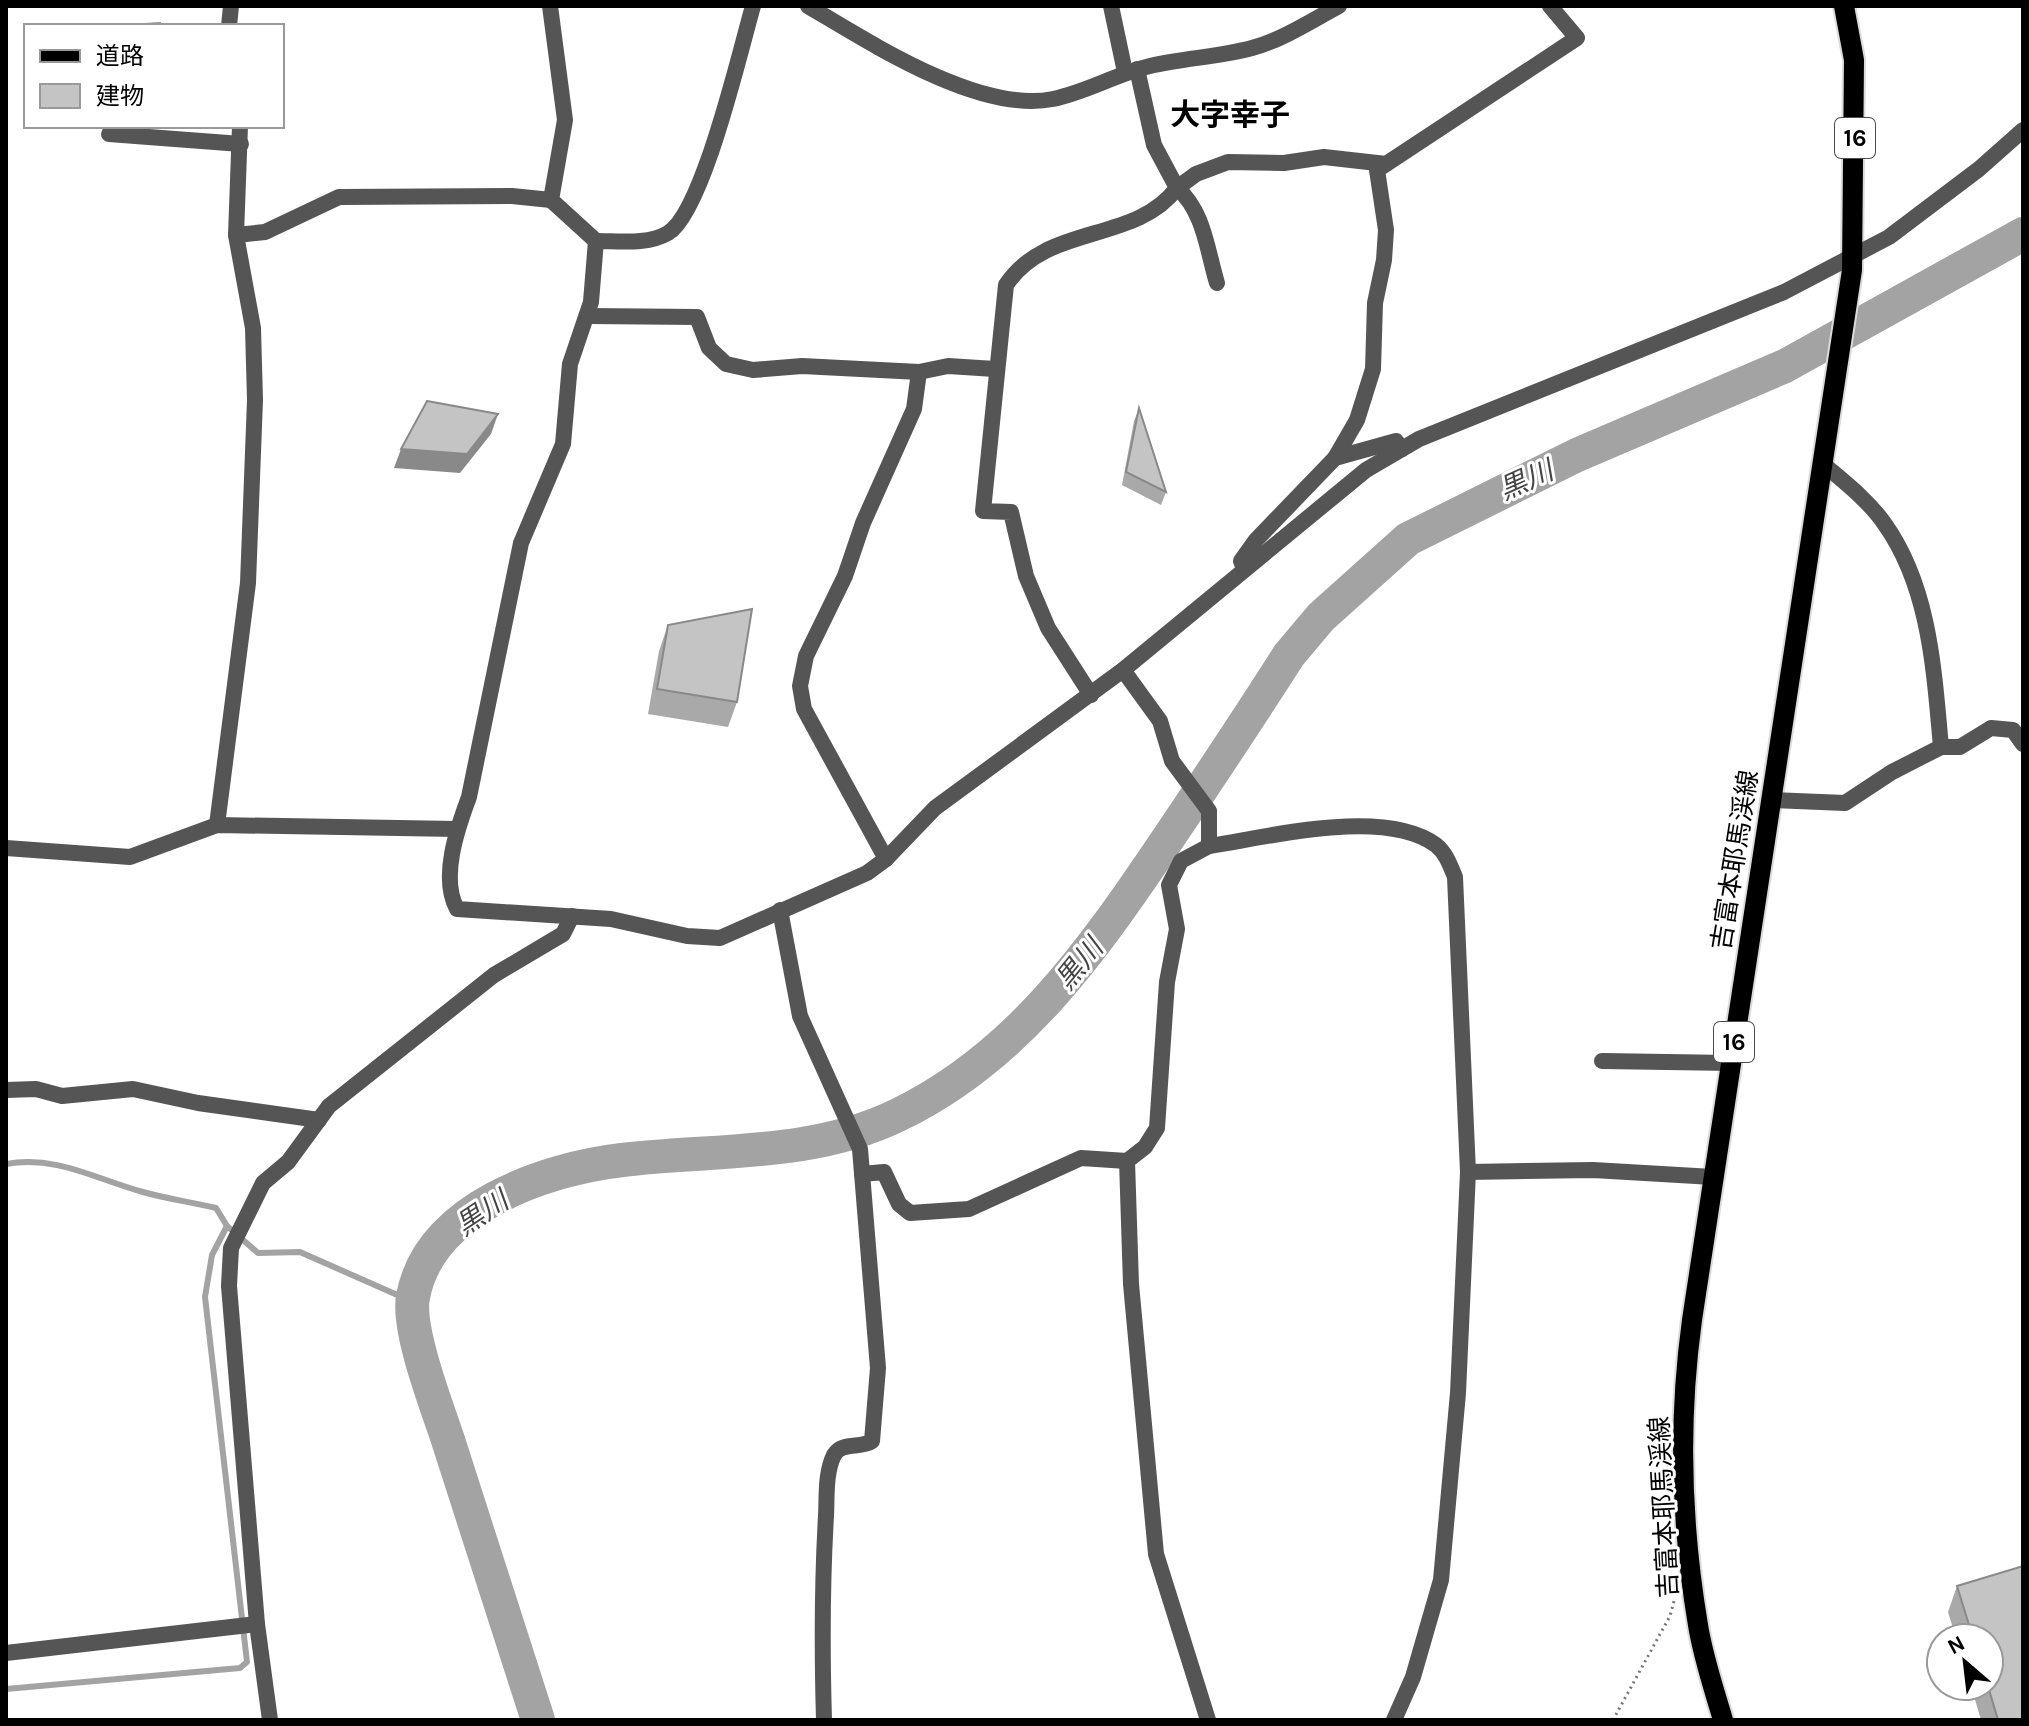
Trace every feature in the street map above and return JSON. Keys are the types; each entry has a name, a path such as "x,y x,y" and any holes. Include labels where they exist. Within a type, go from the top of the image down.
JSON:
{"main road":[{"name":"吉富本耶馬渓線","path":"1723,1720 1698,1628 1687,1543 1682,1438 1687,1355 1852,262 1854,60 1844,6"}],"street":[{"path":"550,6 565,120 551,200"},
{"path":"236,235 265,232 339,197 512,196 551,200 596,241 652,240 670,232 687,215 700,184 753,6"},
{"path":"808,6 901,61 1011,100 1049,100 1131,70 1191,56 1251,49 1339,6"},
{"path":"1111,6 1154,145 1177,188 1191,200 1197,212 1217,283"},
{"path":"1244,569 1241,561 1256,540 1335,458 1357,420 1373,369 1375,303 1384,260 1386,230 1377,170 1577,38 1550,6"},
{"path":"217,825 248,583 255,400 253,328 236,235 240,128"},
{"path":"596,241 588,316 570,364 563,444 521,543 469,797 456,829 449,894 457,909 611,919 687,936 720,938 867,873 886,859 935,808 1123,670 1366,470 1402,449 1481,413 1622,360 1852,262 1979,169 2023,130"},
{"path":"109,134 241,144"},
{"path":"1091,695 1042,615 1026,576 1011,512 983,511 995,369 1006,285 1013,275 1049,247 1115,228 1167,201 1177,188 1196,174 1228,162 1284,163 1324,157 1386,164"},
{"path":"588,316 697,317 709,348 726,364 753,370 802,366 919,372 948,366 995,369"},
{"path":"886,859 804,709 800,686 806,656 845,576 863,523 914,409 919,372"},
{"path":"1335,458 1396,441 1402,449"},
{"path":"1822,463 1883,520 1907,559 1933,664 1941,747"},
{"path":"1123,670 1160,721 1172,761 1209,811 1209,846"},
{"path":"1771,800 1845,803 1892,772 1941,747 1960,747 1991,728 2013,730 2023,744"},
{"path":"6,848 130,857 217,825 456,829"},
{"path":"862,1174 884,1172 899,1204 910,1213 969,1209 1081,1158 1127,1161 1145,1147 1157,1128 1167,982 1177,929 1169,885 1181,861 1209,846 1320,830 1381,827 1426,839 1447,858 1455,877 1468,1172 1458,1393 1441,1580 1413,1677 1394,1720"},
{"path":"780,910 800,1016 860,1149 878,1368 874,1435 868,1444 841,1448 834,1454 829,1473 823,1564 824,1720"},
{"path":"270,1720 257,1624 228,1267 237,1234 263,1183 288,1162 329,1106 494,975 563,934 572,916"},
{"path":"1602,1061 1731,1063"},
{"path":"6,1090 36,1089 62,1096 133,1089 198,1103 319,1120"},
{"path":"1127,1161 1131,1284 1156,1554 1208,1720"},
{"path":"1468,1172 1593,1170 1713,1177"},
{"path":"6,1653 257,1624"}],"path":[{"path":"1613,1720 1670,1616 1674,1601"}],"building":[{"path":"427,401 498,414 467,454 401,449"},
{"path":"1139,408 1166,492 1126,472"},
{"path":"752,609 737,702 657,689 668,625"},
{"path":"2023,1566 2023,1720 1998,1720 1993,1702 2005,1702 2005,1622 1968,1622 1957,1586"}],"waterway":[{"name":"黒川","path":"538,1720 430,1387 414,1328 413,1297 423,1266 442,1239 466,1217 495,1198 559,1173 622,1160 762,1149 832,1138 898,1115 941,1091 980,1063 1049,998 1109,923 1165,843 1289,655 1321,617 1408,539 1577,455 1785,366 2023,234"},
{"path":"6,1164 59,1165 125,1187 216,1208 227,1226 258,1253 300,1252 411,1301"},
{"path":"6,1689 240,1668 247,1662 205,1297 212,1255 227,1226"}],"district":[{"name":"大字幸子","path":"1230,115"}]}
